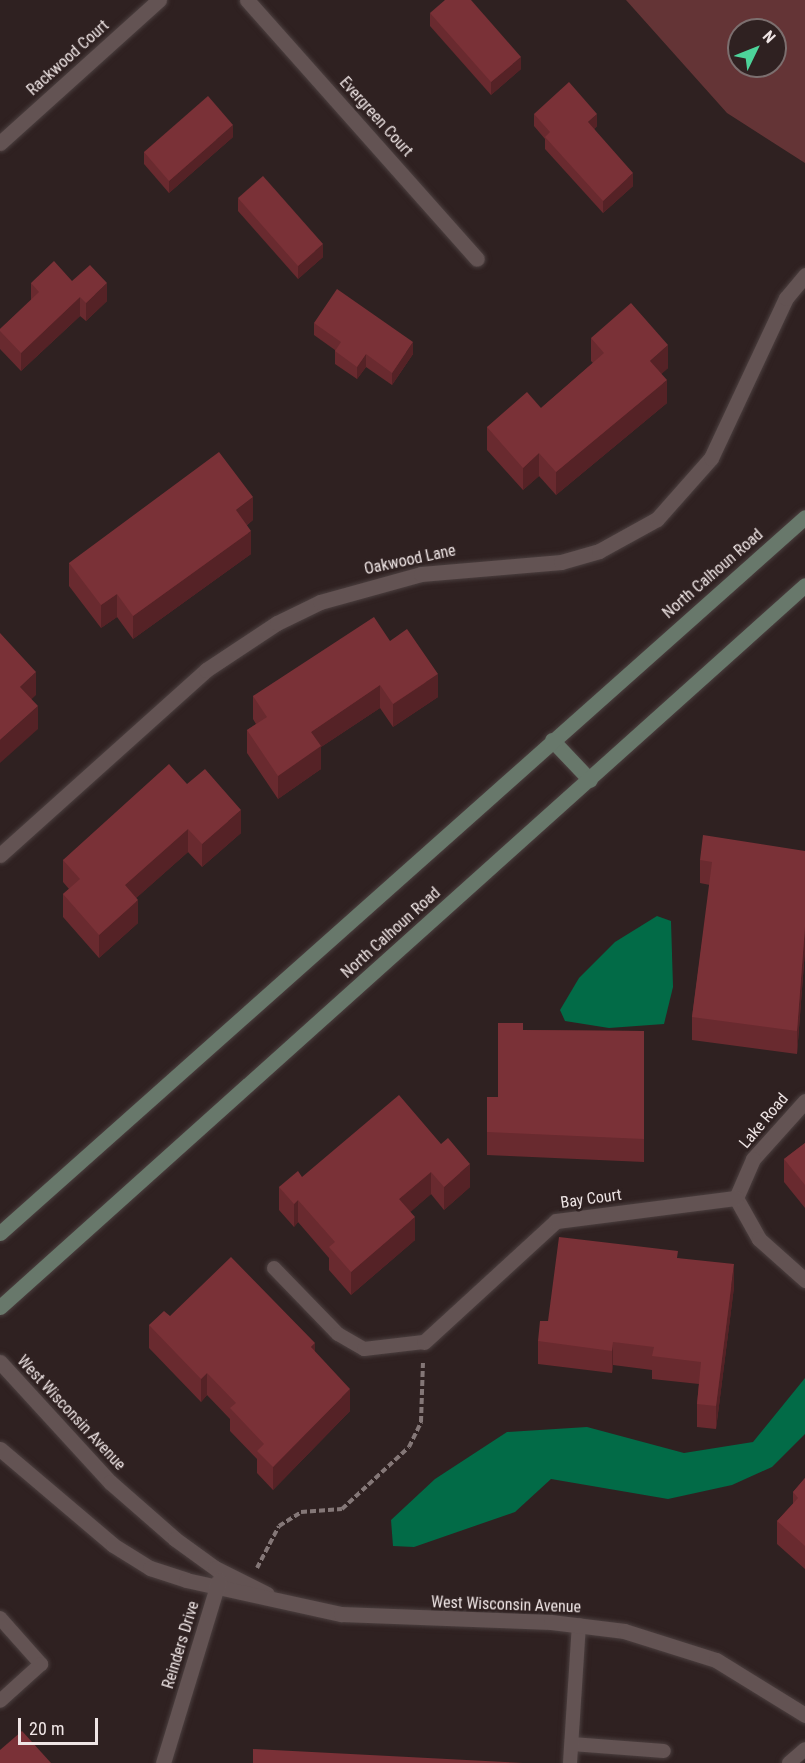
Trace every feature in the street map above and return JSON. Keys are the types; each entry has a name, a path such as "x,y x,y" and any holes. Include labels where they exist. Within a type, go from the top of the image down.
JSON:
{"main road":[{"name":"North Calhoun Road","path":"0,1233 805,517"},
{"name":"North Calhoun Road","path":"0,1307 805,585"},
{"path":"552,740 590,780"}],"street":[{"name":"Rackwood Court","path":"0,143 159,0"},
{"name":"Evergreen Court","path":"247,0 477,259"},
{"name":"Oakwood Lane","path":"0,855 206,670 276,623 329,599 421,574 561,562 599,551 657,519 711,458 786,298 805,275"},
{"name":"Lake Road","path":"736,1198 753,1160 805,1101"},
{"path":"736,1198 759,1239 805,1280"},
{"name":"Bay Court","path":"424,1342 556,1221 736,1198"},
{"name":"West Wisconsin Avenue","path":"0,1362 110,1482 222,1572 294,1607"},
{"name":"West Wisconsin Avenue","path":"0,1449 113,1545 150,1568 216,1588 294,1607 393,1620 579,1625 624,1631 716,1660 805,1714"},
{"name":"Reinders Drive","path":"163,1763 222,1572"}],"lane":[{"path":"274,1268 338,1334 364,1349 424,1342"},
{"path":"0,1618 41,1664 0,1701"},
{"path":"570,1763 579,1625"},
{"path":"572,1744 664,1751"},
{"path":"789,1763 805,1749"}],"path":[{"path":"249,1585 279,1526 301,1512 342,1509 409,1447 421,1422 424,1342"}],"shaded area":[{"path":"626,0 805,0 805,163 727,113"},
{"path":"657,916 671,921 673,987 664,1024 609,1028 565,1021 560,1010 579,978 615,942"},
{"path":"805,1378 805,1434 772,1467 732,1485 668,1499 551,1479 515,1512 414,1547 393,1546 391,1520 435,1479 507,1432 587,1427 684,1453 753,1442"}],"building":[{"path":"445,0 471,0 521,57 491,82 430,13"},
{"path":"569,82 597,114 588,122 633,173 603,201 545,137 550,132 534,114"},
{"path":"208,96 233,125 169,181 144,152"},
{"path":"263,176 323,244 298,266 238,198"},
{"path":"54,261 72,281 90,265 107,283 86,303 80,297 21,353 0,329 39,292 31,283"},
{"path":"337,289 413,342 392,373 366,354 357,367 335,351 341,342 314,323"},
{"path":"631,303 668,345 650,361 667,380 556,472 539,453 523,468 487,427 527,392 541,408 604,353 591,338"},
{"path":"219,452 253,497 236,510 251,531 133,616 117,594 101,605 69,563"},
{"path":"374,617 390,641 407,629 438,674 393,704 380,685 311,732 321,746 278,776 247,730 267,717 253,696"},
{"path":"0,633 36,672 20,687 38,706 0,740"},
{"path":"169,764 187,784 205,769 241,810 202,844 188,829 125,885 138,900 99,935 63,894 80,879 63,860"},
{"path":"703,835 805,851 805,927 797,1031 692,1017 712,862 700,860"},
{"path":"498,1023 523,1023 523,1030 644,1031 644,1139 487,1132 487,1097 498,1097"},
{"path":"399,1095 441,1144 448,1138 470,1164 444,1187 431,1172 399,1199 415,1217 351,1272 329,1247 335,1242 298,1200 294,1204 279,1187 298,1171 302,1177"},
{"path":"805,1143 805,1185 784,1159"},
{"path":"559,1237 678,1251 677,1258 734,1264 716,1406 697,1404 701,1362 652,1356 654,1347 613,1342 612,1351 538,1341 540,1321 548,1321"},
{"path":"231,1257 315,1343 311,1347 350,1389 273,1467 257,1451 264,1444 230,1408 236,1403 207,1373 201,1379 149,1325 164,1311 170,1316"},
{"path":"805,1478 805,1546 777,1521 798,1498 793,1492"},
{"path":"22,1731 51,1763 0,1763 0,1750"},
{"path":"253,1749 523,1763 253,1763"}]}
